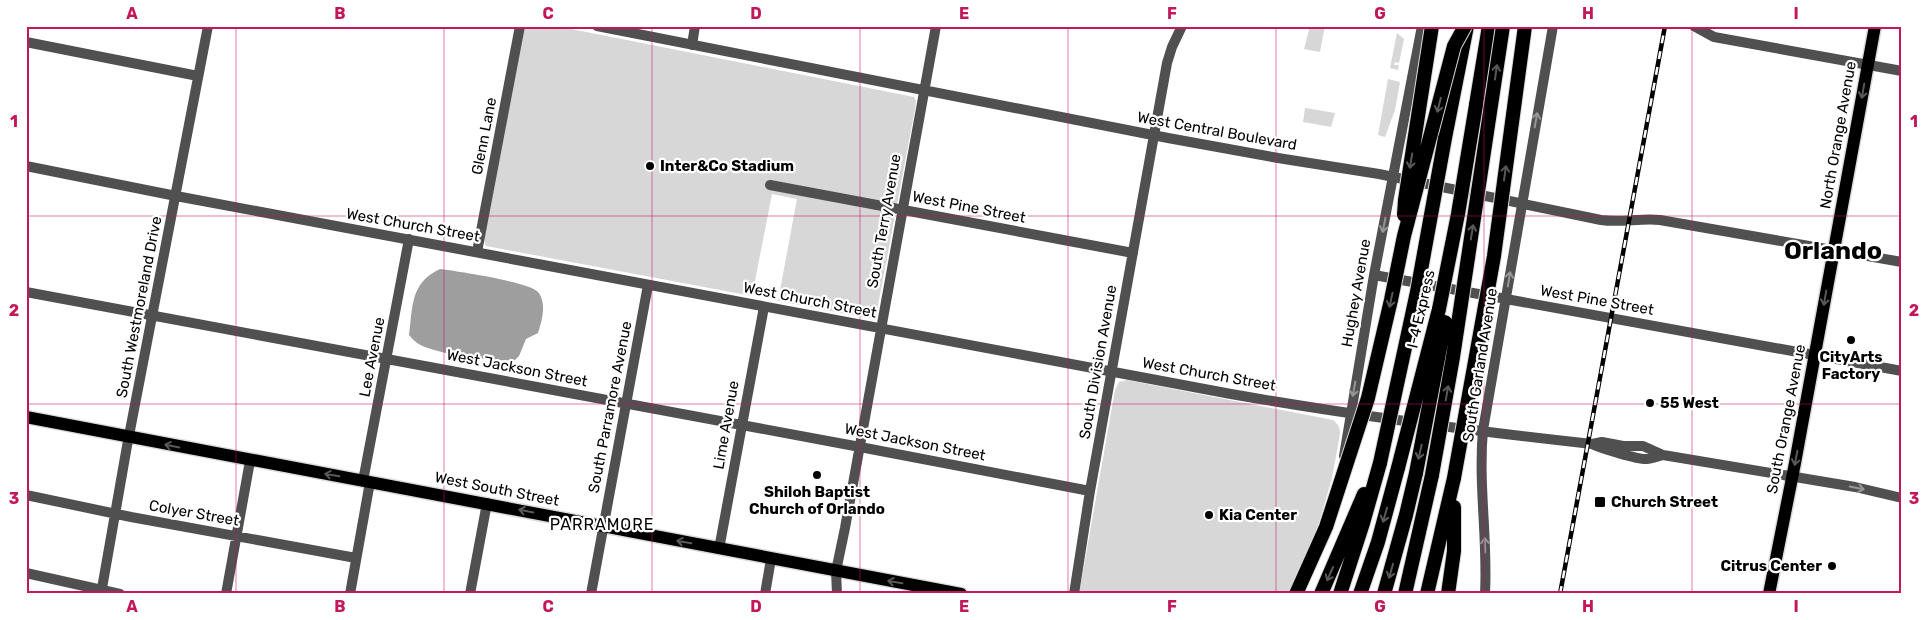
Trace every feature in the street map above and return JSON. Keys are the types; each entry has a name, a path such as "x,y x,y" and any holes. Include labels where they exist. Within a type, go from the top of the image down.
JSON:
{"highway":[{"path":"1404,236 1405,200 1432,26"},
{"path":"1297,594 1326,527 1368,398 1404,236 1454,46 1466,26"},
{"path":"1340,594 1379,467 1417,292 1466,26"},
{"name":"I-4 Express","path":"1360,594 1378,542 1439,310 1458,214 1489,26"},
{"path":"1405,594 1432,475 1453,357 1503,26"},
{"path":"1427,594 1454,478 1494,256 1525,26"},
{"path":"1384,594 1416,473 1443,330 1458,214"},
{"path":"1321,594 1362,497 1379,467"},
{"path":"1448,594 1454,551 1454,478"},
{"path":"1396,594 1412,545 1420,529"}],"main road":[{"name":"North Orange Avenue","path":"1833,250 1874,26"},
{"name":"South Orange Avenue","path":"1769,594 1815,355 1833,250"},
{"name":"West South Street","path":"26,417 128,438 487,503 603,527 960,594"}],"street":[{"name":"South Westmoreland Drive","path":"101,591 128,438 208,26"},
{"name":"Glenn Lane","path":"477,252 520,26"},
{"name":"West Central Boulevard","path":"597,26 1155,135 1394,177 1606,220 1656,220 1902,262"},
{"path":"692,45 695,26"},
{"name":"South Terry Avenue","path":"837,594 836,571 936,26"},
{"name":"South Division Avenue","path":"1074,594 1090,491 1167,63 1182,26"},
{"name":"Hughey Avenue","path":"1297,594 1320,543 1332,509 1342,467 1374,275 1422,26"},
{"name":"South Garland Avenue","path":"1484,594 1485,546 1481,473 1483,430 1553,26"},
{"path":"1694,26 1714,37 1902,71"},
{"path":"26,42 198,76"},
{"name":"West Church Street","path":"26,166 176,196 1231,394 1350,414 1592,444 1602,442 1624,446 1643,446 1663,455 1855,487 1902,498"},
{"name":"West Pine Street","path":"770,185 1133,253"},
{"name":"Lee Avenue","path":"350,594 386,360 409,239"},
{"name":"West Pine Street","path":"1374,275 1902,371"},
{"name":"South Parramore Avenue","path":"591,594 648,285"},
{"name":"West Jackson Street","path":"26,292 1090,491"},
{"name":"Lime Avenue","path":"719,549 764,307"},
{"name":"West Church Street","path":"1592,444 1601,449 1622,453 1635,458 1647,459 1663,455"},
{"path":"1635,458 1634,450 1643,446 1649,452 1647,459"},
{"path":"226,594 250,461"},
{"name":"Colyer Street","path":"26,495 356,558"},
{"path":"470,594 487,503"},
{"path":"765,594 771,559"},
{"path":"26,573 120,594"}],"shaded area":[{"path":"524,26 556,26 914,97 916,101 915,109 876,316 868,318 778,301 797,199 772,194 752,296 486,246 484,240"},
{"path":"1310,26 1325,26 1320,52 1304,49"},
{"path":"1397,33 1404,39 1399,63 1395,62 1394,65 1399,65 1398,70 1390,68"},
{"path":"1388,79 1400,82 1395,110 1385,137 1378,135"},
{"path":"1305,108 1335,113 1331,127 1303,122"},
{"path":"440,269 522,284 538,292 541,296 543,307 538,333 526,339 519,356 515,360 482,359 444,353 423,346 409,335 413,305 418,288 423,281"},
{"path":"1127,380 1333,420 1337,424 1340,434 1332,478 1318,526 1291,594 1079,594 1115,390 1119,382"}],"railway":[{"path":"1560,594 1665,26"}],"place":[{"name":"Inter&Co Stadium","path":"650,166"},
{"name":"CityArts Factory","path":"1851,340"},
{"name":"55 West","path":"1650,403"},
{"name":"Shiloh Baptist Church of Orlando","path":"817,475"},
{"name":"Church Street","path":"1600,502"},
{"name":"Kia Center","path":"1209,515"},
{"name":"Citrus Center","path":"1832,566"}],"district":[{"name":"Orlando","path":"1833,250"},
{"name":"PARRAMORE","path":"602,524"}]}
